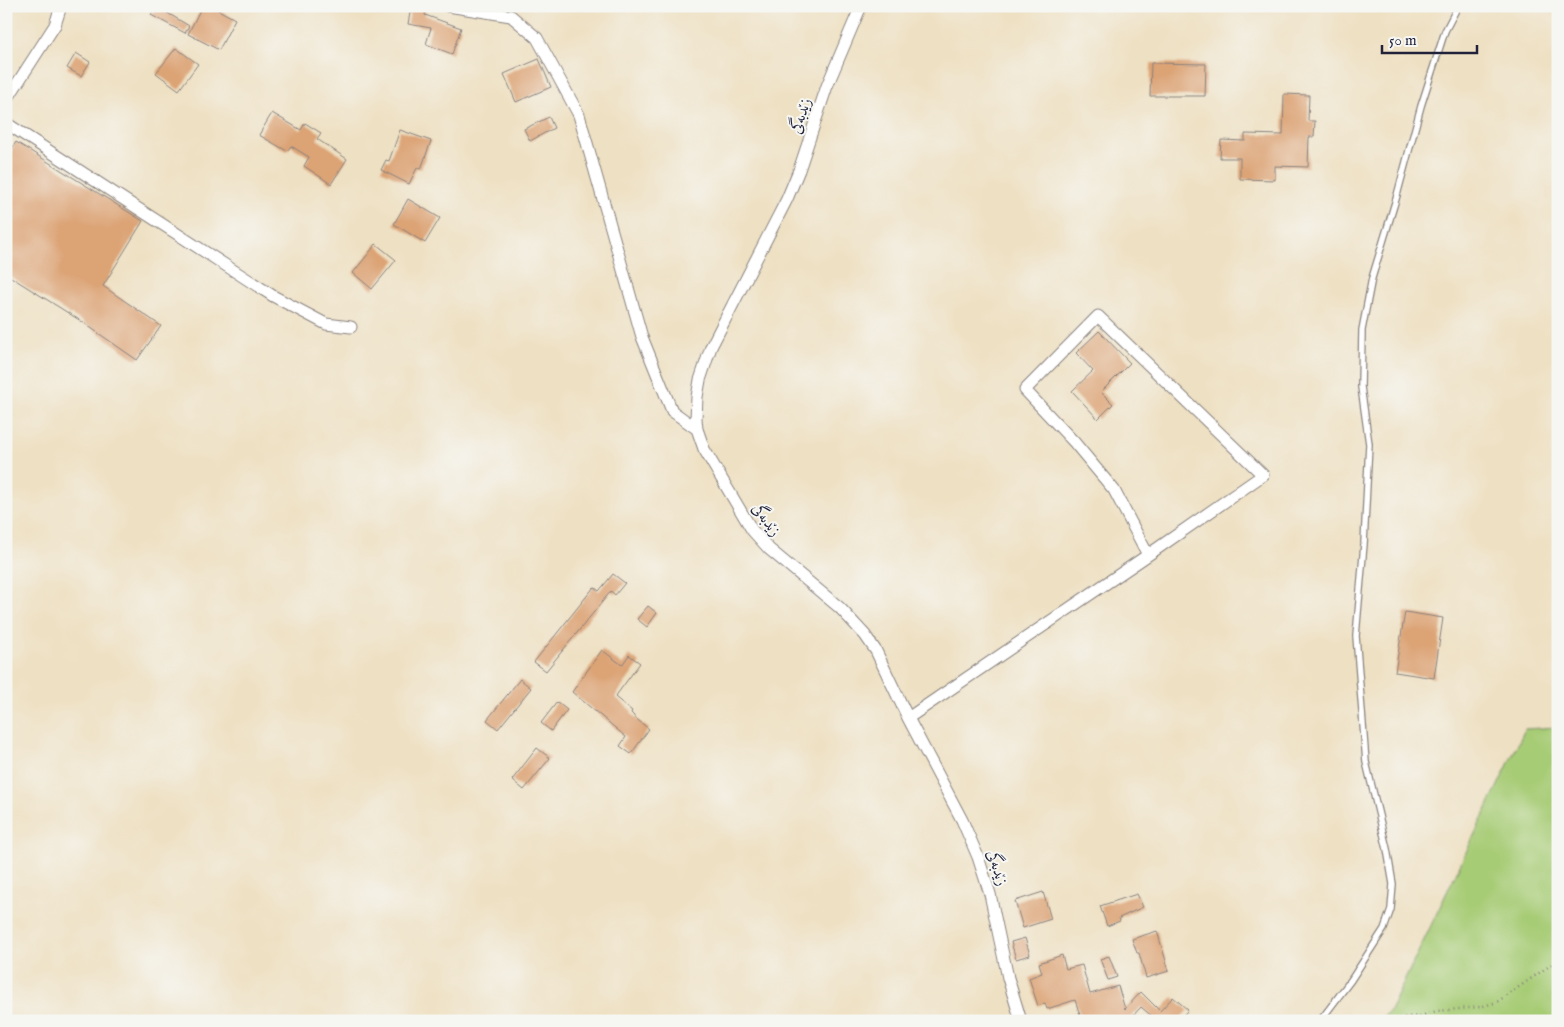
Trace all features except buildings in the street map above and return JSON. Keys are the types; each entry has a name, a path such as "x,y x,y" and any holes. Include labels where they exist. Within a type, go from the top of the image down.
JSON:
{"street":[{"path":"6,101 55,25 61,6"},
{"path":"448,6 511,11 537,38 579,114 642,337 672,411 697,429"},
{"name":"زێدبەگی","path":"860,6 827,86 807,148 787,199 711,347 700,380 697,397 697,429 704,449 752,530 769,549 840,608 853,621 876,651 908,718 962,820 978,857 990,894 1008,978 1021,1021"},
{"path":"6,123 273,296 326,324 351,327"},
{"path":"908,718 1148,556 1263,475 1098,316 1025,390 1074,442 1114,490 1148,556"}],"lane":[{"path":"1320,1021 1351,980 1384,929 1391,909 1393,884 1387,849 1366,762 1356,636 1364,544 1369,444 1362,387 1362,330 1372,278 1421,106 1446,31 1458,6"}],"path":[{"path":"1395,1021 1407,1017 1473,1008 1496,1002 1558,960"}],"green space":[{"path":"1558,727 1558,1021 1379,1021 1390,1011 1525,729"}]}
